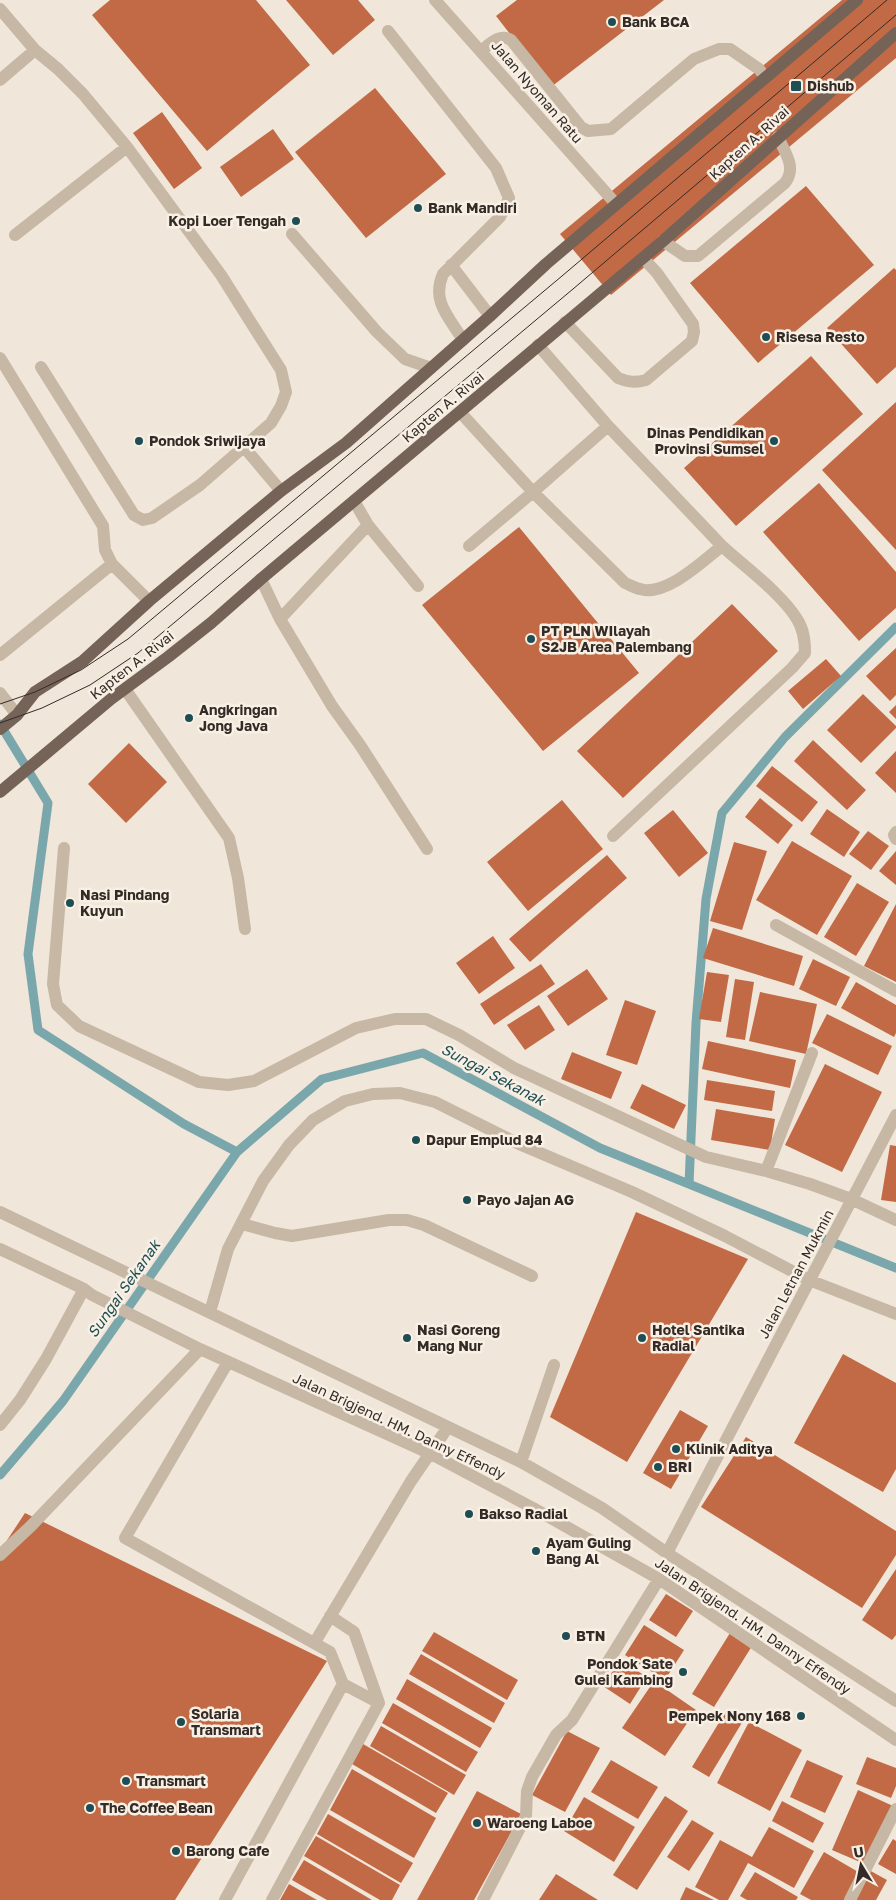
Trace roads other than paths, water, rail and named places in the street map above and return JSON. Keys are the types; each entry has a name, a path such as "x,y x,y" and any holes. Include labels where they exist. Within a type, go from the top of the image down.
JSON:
{"main road":[{"path":"9,722 35,692 83,661 149,602 281,491 346,443 546,264 857,0"},
{"name":"Kapten A. Rivai","path":"2,790 125,689 197,634 643,258 896,33"}],"street":[{"name":"Jalan Nyoman Ratu","path":"435,0 616,204"},
{"path":"0,9 35,50 58,69 83,94 127,147 221,275 281,370 286,392 272,424 200,484 152,518 143,520 134,515 41,367"},
{"path":"388,31 496,168 509,198 500,217 451,265 443,274 438,284 438,295 441,305 463,340"},
{"path":"481,51 498,38 510,40 581,127 588,131 611,129 694,59 707,52 730,49 759,69 765,77"},
{"path":"0,80 35,50"},
{"path":"663,241 685,256 698,256 785,183 791,176 790,162 778,137"},
{"path":"15,235 127,147"},
{"path":"292,234 377,332 405,359 431,368"},
{"path":"565,322 618,378 626,382 646,380 692,341 694,332 693,324 657,273 643,258"},
{"path":"451,265 490,316"},
{"path":"538,345 608,426 722,546 783,601 798,620 805,638 805,653 792,668 613,836"},
{"path":"0,358 103,526 106,550 112,564 149,602"},
{"path":"460,412 533,492 625,582 641,590 671,585 722,546"},
{"path":"470,546 608,426"},
{"path":"244,447 281,491"},
{"path":"354,501 368,525 418,586"},
{"path":"280,619 368,525"},
{"path":"0,655 112,564"},
{"path":"260,579 280,619 332,706 360,745 427,849"},
{"path":"125,689 230,838 245,929"},
{"path":"0,693 9,722"},
{"path":"896,832 894,835 896,839"},
{"path":"64,848 53,984 58,1005 79,1026 199,1082 228,1085 254,1081 356,1028 395,1019 426,1019 459,1035 514,1068 706,1157 766,1171 852,1199 896,1220"},
{"path":"776,925 896,991"},
{"path":"766,1171 812,1053"},
{"path":"210,1312 228,1249 263,1181 289,1145 313,1120 345,1101 373,1094 400,1094 435,1102 519,1144 632,1192 725,1236 809,1280 896,1314"},
{"name":"Jalan Letnan Mukmin","path":"667,1553 896,1115"},
{"name":"Jalan Brigjend. HM. Danny Effendy","path":"1,1216 107,1263 521,1462 602,1508 667,1553 896,1701"},
{"path":"242,1224 292,1236 389,1220 407,1220 424,1224 532,1276"},
{"name":"Jalan Brigjend. HM. Danny Effendy","path":"0,1250 200,1349 431,1454 533,1508 658,1579 896,1740"},
{"path":"0,1425 20,1400 88,1292"},
{"path":"0,1555 32,1525 200,1349"},
{"path":"228,1362 126,1538 315,1642 330,1652 343,1684 379,1703"},
{"path":"521,1462 554,1366"},
{"path":"315,1642 411,1481 448,1427"},
{"path":"483,1900 526,1816 527,1791 532,1776 556,1735 572,1720 658,1579"},
{"path":"272,1900 379,1703 354,1632 330,1616"},
{"path":"225,1900 343,1684"},
{"path":"850,1900 896,1809"}],"waterway":[{"path":"689,1184 696,1023 706,899 722,813 785,737 896,627"},
{"path":"0,724 48,803 28,954 38,1030 184,1124 237,1152"},
{"name":"Sungai Sekanak","path":"0,1475 63,1401 237,1152 322,1079 423,1053 600,1148 896,1268"}],"tram line":[{"path":"0,704 35,692 81,670 128,639 562,276 887,0"},
{"path":"0,723 42,708 90,685 138,653 573,289 896,15"}],"place":[{"name":"Bank BCA","path":"612,22"},
{"name":"Dishub","path":"796,86"},
{"name":"Bank Mandiri","path":"418,208"},
{"name":"Kopi Loer Tengah","path":"296,221"},
{"name":"Risesa Resto","path":"766,337"},
{"name":"Pondok Sriwijaya","path":"139,441"},
{"name":"Dinas Pendidikan Provinsi Sumsel","path":"774,441"},
{"name":"PT PLN WIlayah S2JB Area Palembang","path":"531,639"},
{"name":"Angkringan Jong Java","path":"189,718"},
{"name":"Nasi Pindang Kuyun","path":"70,903"},
{"name":"Dapur Emplud 84","path":"416,1140"},
{"name":"Payo Jajan AG","path":"467,1200"},
{"name":"Nasi Goreng Mang Nur","path":"407,1338"},
{"name":"Hotel Santika Radial","path":"642,1338"},
{"name":"Klinik Aditya","path":"676,1449"},
{"name":"BRI","path":"658,1467"},
{"name":"Bakso Radial","path":"469,1514"},
{"name":"Ayam Guling Bang Al","path":"536,1551"},
{"name":"BTN","path":"566,1636"},
{"name":"Pondok Sate Gulei Kambing","path":"683,1672"},
{"name":"Pempek Nony 168","path":"801,1716"},
{"name":"Solaria Transmart","path":"181,1722"},
{"name":"Transmart","path":"126,1781"},
{"name":"The Coffee Bean","path":"90,1808"},
{"name":"Waroeng Laboe","path":"477,1823"},
{"name":"Barong Cafe","path":"176,1851"}]}
